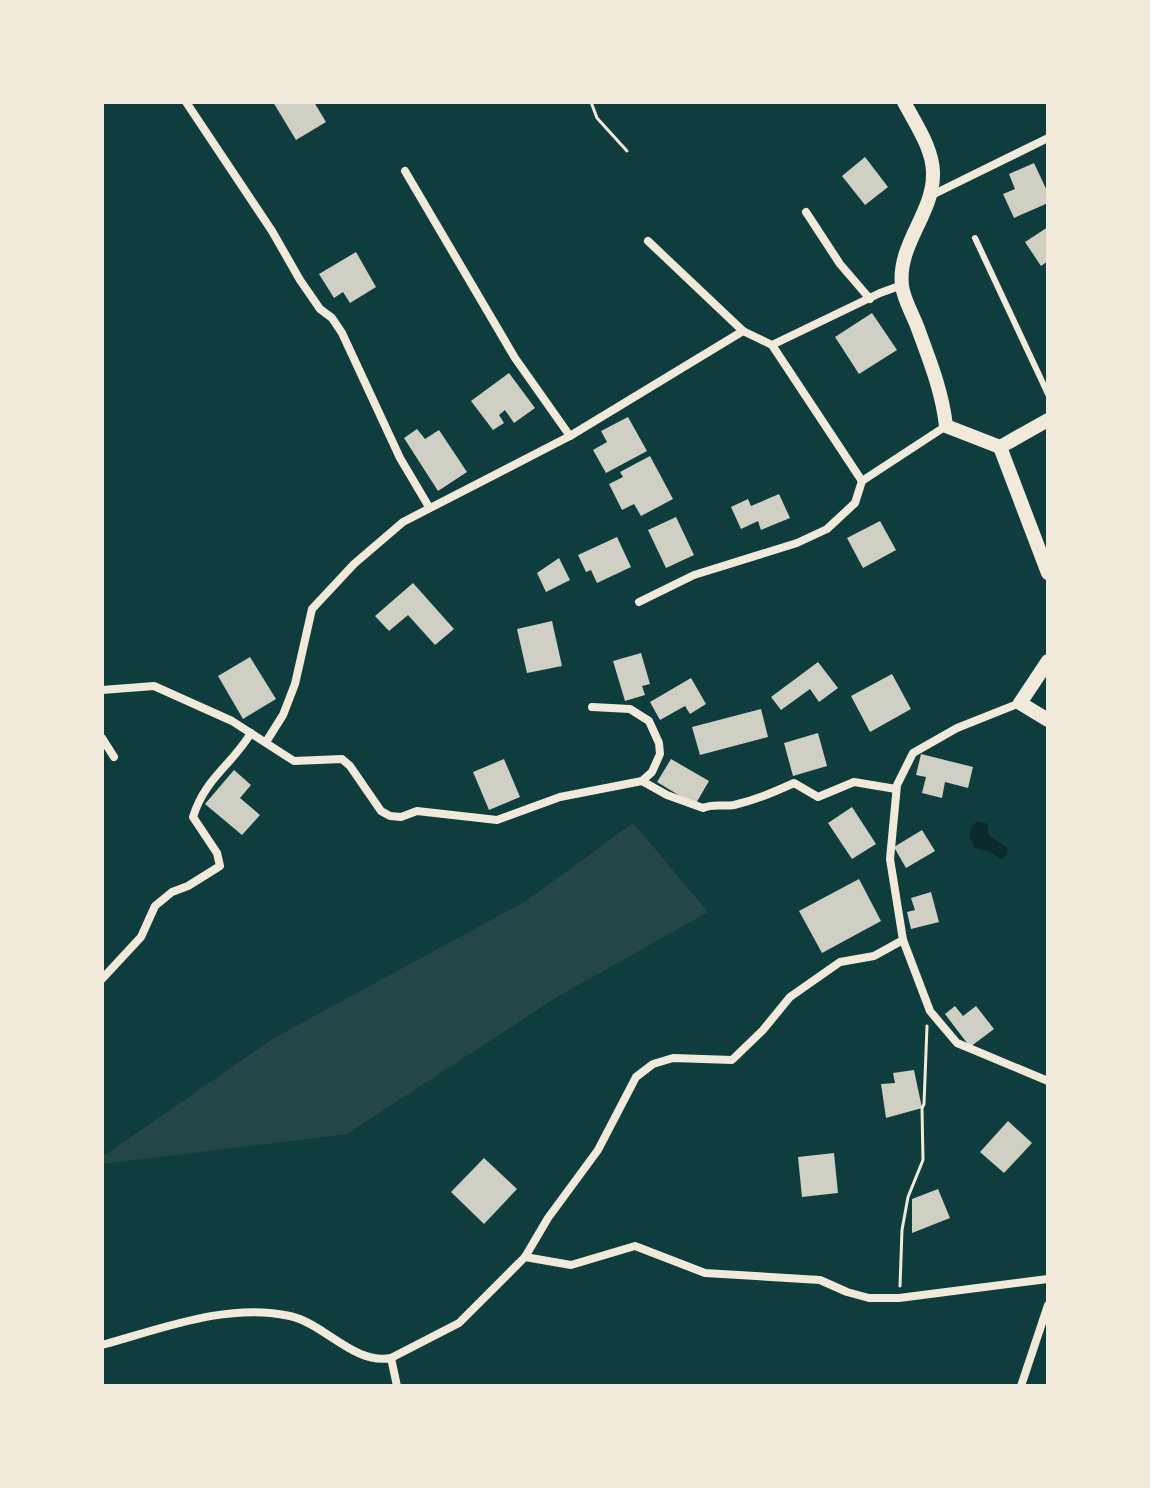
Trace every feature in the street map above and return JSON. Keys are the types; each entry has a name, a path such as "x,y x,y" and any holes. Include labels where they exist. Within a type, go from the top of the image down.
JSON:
{"street":[{"path":"186,102 272,231 300,280 342,333 400,458 429,507"},
{"path":"904,102 931,160 934,176 932,195 909,244 902,285 940,389 946,426"},
{"path":"932,195 1048,138"},
{"path":"405,171 515,358 570,436"},
{"path":"806,212 840,264 870,299"},
{"path":"648,241 743,331 772,345 862,481"},
{"path":"772,345 902,285"},
{"path":"266,742 283,715 295,684 312,609 354,564 403,522 570,436 743,331"},
{"path":"1000,447 1048,420"},
{"path":"946,426 1000,447 1048,573"},
{"path":"639,602 694,575 784,547 827,529 855,503 862,481 946,426"},
{"path":"1048,661 1020,703 957,728 913,753 896,789 890,859 903,940 930,1011 950,1044 1048,1081"},
{"path":"102,690 154,686 232,721 294,761 342,759 381,811 401,817 417,811 497,820 560,797 642,781 652,772 660,754 659,743 649,721 630,709 592,707"},
{"path":"1020,703 1048,720"},
{"path":"102,979 141,937 155,906 172,892 220,866 217,853 193,817 199,797 209,782 234,759 251,733"},
{"path":"102,738 114,757"},
{"path":"642,781 667,795 703,808 712,804 728,806 758,799 794,783 818,797 854,782 896,789"},
{"path":"102,1345 162,1326 213,1316 266,1314 307,1321 366,1356 380,1360 391,1358 459,1323 525,1257 548,1218 598,1150 636,1077 653,1064 673,1058 732,1060 763,1030 790,997 840,962 874,956 903,940"},
{"path":"525,1257 571,1265 635,1246 705,1273 820,1280 869,1298 899,1298 1048,1279"},
{"path":"1021,1386 1048,1305"},
{"path":"391,1358 397,1386"}],"lane":[{"path":"975,238 1048,394"}],"path":[{"path":"591,102 597,118 627,151"},
{"path":"899,1298 902,1230 908,1197 923,1160 922,1108 930,1011"}],"shaded area":[{"path":"977,821 988,824 988,834 1008,849 1007,855 1001,859 975,848 970,834"},
{"path":"633,823 708,912 557,997 347,1134 102,1164 102,1157 274,1038 526,901"}],"building":[{"path":"273,102 314,102 326,122 296,140"},
{"path":"865,157 888,187 865,205 842,176"},
{"path":"1034,163 1048,193 1048,203 1014,218 1003,194 1015,189 1009,174"},
{"path":"1048,227 1048,261 1041,266 1025,242"},
{"path":"356,252 376,287 350,303 343,292 334,298 319,274"},
{"path":"872,313 897,350 859,374 835,337"},
{"path":"509,373 535,408 514,423 505,410 499,415 504,423 493,430 471,401"},
{"path":"628,417 647,451 606,473 593,450 607,442 601,431"},
{"path":"417,429 425,439 439,430 467,472 438,491 404,438"},
{"path":"650,456 673,499 641,516 634,504 622,510 609,484 623,477 620,472"},
{"path":"779,494 790,518 761,530 758,521 741,529 731,507 748,499 751,506"},
{"path":"676,517 694,555 666,568 648,530"},
{"path":"880,521 896,550 863,568 847,538"},
{"path":"617,537 631,567 597,583 591,570 586,572 578,555"},
{"path":"559,558 570,580 546,592 537,573"},
{"path":"413,583 454,629 435,645 408,615 389,631 375,616"},
{"path":"552,621 562,666 527,673 517,629"},
{"path":"641,653 650,684 642,686 645,695 625,701 613,661"},
{"path":"250,657 276,699 243,719 218,676"},
{"path":"818,662 838,688 819,702 810,689 781,710 771,697"},
{"path":"892,674 911,709 870,732 851,696"},
{"path":"691,678 706,704 690,714 685,706 660,720 650,702"},
{"path":"761,709 768,737 700,755 692,727"},
{"path":"818,733 827,766 793,776 784,743"},
{"path":"921,754 973,767 968,788 945,782 942,798 922,793 926,777 916,775"},
{"path":"504,759 520,797 489,810 473,772"},
{"path":"671,759 709,781 695,805 657,782"},
{"path":"234,770 251,785 240,798 260,815 242,835 205,804"},
{"path":"852,807 876,844 852,859 828,823"},
{"path":"922,830 935,851 906,868 894,847"},
{"path":"859,879 881,921 822,953 799,911"},
{"path":"931,892 939,922 911,929 907,912 915,910 911,898"},
{"path":"955,1006 963,1016 976,1006 994,1029 970,1047 945,1014"},
{"path":"914,1070 922,1108 886,1118 881,1084 895,1083 893,1073"},
{"path":"1008,1121 1032,1143 1004,1173 980,1152"},
{"path":"834,1153 838,1193 802,1197 798,1157"},
{"path":"484,1158 517,1189 484,1224 451,1192"},
{"path":"938,1189 950,1218 912,1233 912,1199"}]}
